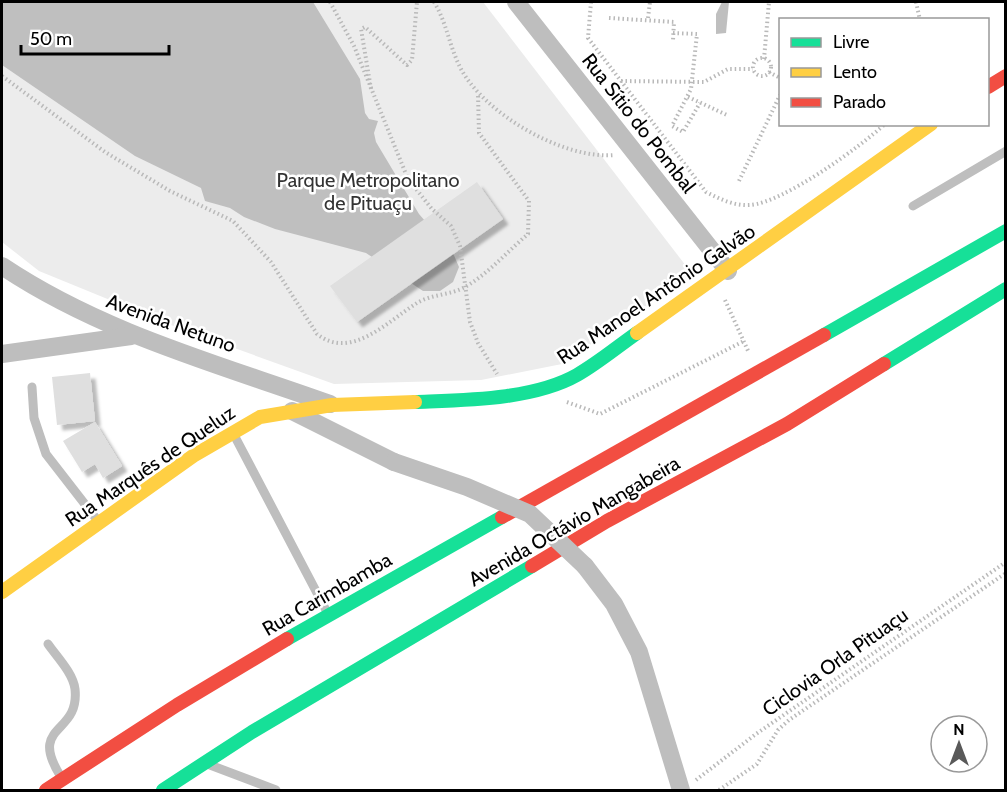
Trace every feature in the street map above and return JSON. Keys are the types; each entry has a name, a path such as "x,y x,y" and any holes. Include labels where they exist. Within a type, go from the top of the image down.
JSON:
{"main road":[{"path":"989,86 1005,76"},
{"name":"Rua Manoel Antônio Galvão","path":"332,405 444,402 510,395 534,390 575,376 722,275 928,126"},
{"name":"Avenida Octávio Mangabeira","path":"635,444 1005,231"},
{"name":"Avenida Octávio Mangabeira","path":"163,790 252,732 607,521 787,424 1005,289"},
{"name":"Rua Marquês de Queluz","path":"2,591 232,431 260,417 291,410 332,405"},
{"name":"Rua Carimbamba","path":"46,790 211,683 328,614 635,444"}],"street":[{"name":"Rua Sítio do Pombal","path":"516,2 634,153 722,275"},
{"name":"Avenida Netuno","path":"2,266 46,296 133,336 332,405"},
{"path":"2,354 133,336"},
{"path":"291,410 394,462 467,487 530,514 585,566 614,604 639,652 687,786"}],"lane":[{"path":"913,206 1005,151"},
{"path":"32,387 34,418 46,454 100,522"},
{"path":"232,431 328,614"},
{"path":"48,644 75,687 72,711 67,722 50,741 48,750 50,760 62,779"},
{"path":"205,763 276,790"}],"path":[{"path":"330,2 354,46 373,98 408,179 432,209 451,226 460,246 464,288 478,344 510,395"},
{"path":"373,98 361,29 365,27 407,65 412,60 417,2"},
{"path":"434,2 444,18 450,44 462,71 478,94 500,112 525,128 580,153 607,156 634,153"},
{"path":"591,2 588,38 706,192 727,202 750,205 774,200 795,189 882,126"},
{"path":"648,18 650,2"},
{"path":"764,58 769,2"},
{"path":"916,2 920,18"},
{"path":"609,18 648,18 674,22 673,40"},
{"path":"674,33 697,34 693,82 688,97 672,126 683,132 700,103"},
{"path":"753,69 757,60 764,58"},
{"path":"764,58 771,65 769,72"},
{"path":"621,81 709,81 728,69 753,69 760,76 769,72"},
{"path":"769,72 779,77"},
{"path":"2,76 105,152 170,191 233,221 256,244 317,334 328,342 352,343 369,335 419,301 464,288 528,234 529,201 479,133 478,94"},
{"path":"688,97 727,115"},
{"path":"739,182 779,97"},
{"path":"722,275 744,340 759,373"},
{"path":"534,390 600,414 744,340"},
{"name":"Ciclovia Orla Pituaçu","path":"687,786 728,754 1005,562"},
{"path":"719,790 757,764 778,730 789,720 1005,573"}],"green space":[{"name":"Parque Metropolitano de Pituaçu","path":"2,2 483,2 693,275 562,364 481,380 334,384 176,327 39,271 2,242"}],"shaded area":[{"path":"2,2 313,2 360,79 365,113 369,119 378,121 374,133 376,142 419,214 453,253 459,267 453,282 440,291 423,291 366,253 275,229 244,217 230,208 205,201 201,188 135,156 2,65"},
{"path":"722,2 729,2 726,33 716,34 716,14"}],"building":[{"path":"477,182 503,219 357,322 330,286"},
{"path":"90,373 95,421 57,425 52,377"},
{"path":"95,422 122,466 103,478 95,464 82,472 63,441"}],"traffic: fast":[{"path":"824,335 1006,231"},
{"path":"884,364 1006,289"},
{"path":"415,402 498,397 540,389 577,375 637,333"},
{"path":"287,639 502,517"},
{"path":"163,790 252,732 532,566"}],"traffic: slow":[{"path":"637,333 928,126"},
{"path":"2,592 193,456 260,417 332,405 415,402"}],"traffic: jam":[{"path":"989,86 1006,76"},
{"path":"502,517 824,335"},
{"path":"532,566 607,521 787,424 884,364"},
{"path":"46,790 177,705 287,639"}]}
